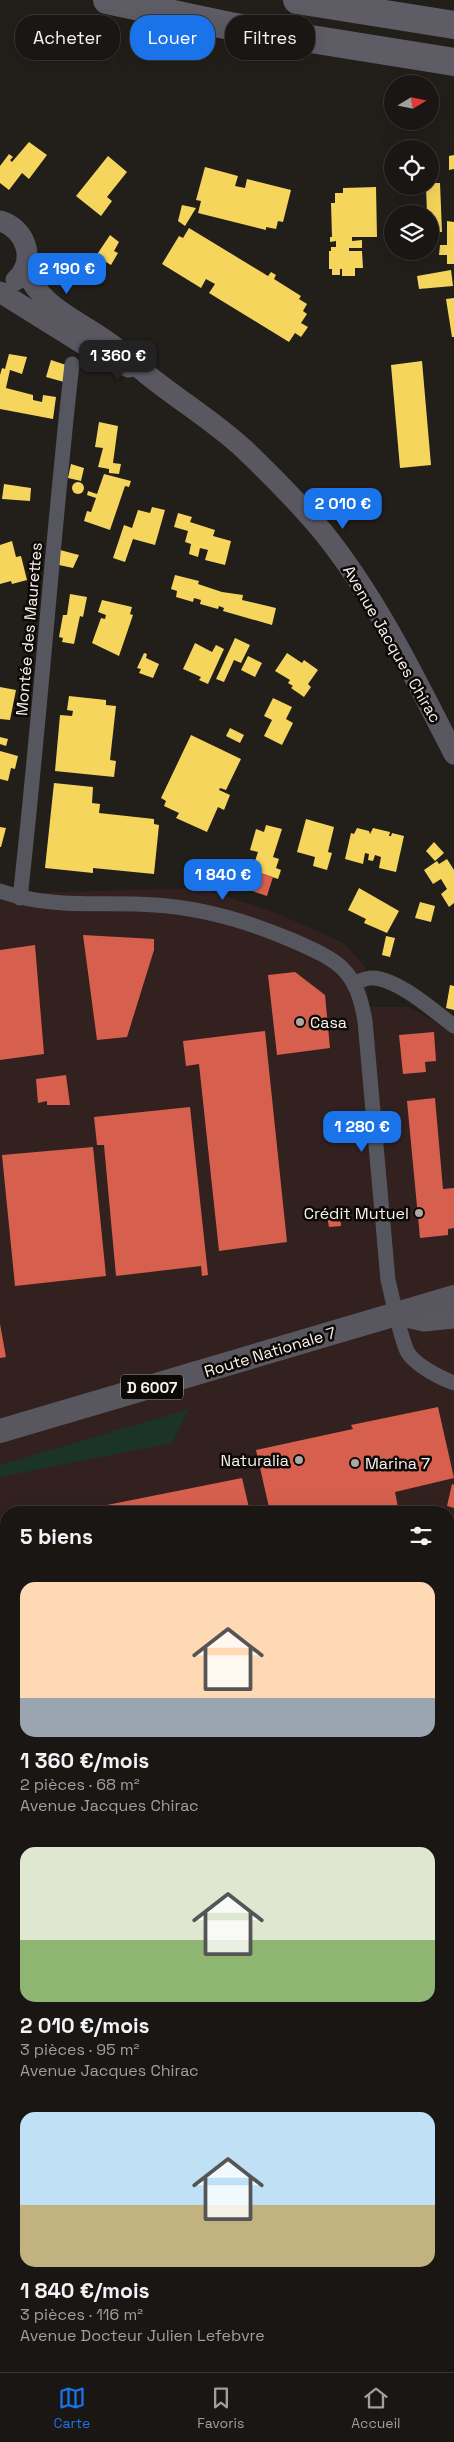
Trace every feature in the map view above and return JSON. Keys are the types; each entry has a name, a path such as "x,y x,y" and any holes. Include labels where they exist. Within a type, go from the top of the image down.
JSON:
{"highway":[{"path":"107,0 230,26 454,62"},
{"path":"297,0 454,25"}],"main road":[{"path":"0,221 12,226 25,243 27,253 24,269 12,283 0,290"},
{"name":"Avenue Jacques Chirac","path":"24,269 39,294 48,304 108,342 149,376 201,413 243,448 285,490 324,534 366,595 412,672 454,754"},
{"name":"Avenue Jacques Chirac","path":"0,290 101,355 149,376"},
{"name":"Route Nationale 7","path":"0,1431 454,1297"},
{"path":"397,1315 424,1321 454,1318"}],"street":[{"name":"Montée des Maurettes","path":"20,898 33,789 60,474 72,364"},
{"path":"0,891 20,898 58,904 155,904 204,911 261,926 326,956 348,972 361,1000 365,1021 388,1280 397,1315 408,1353 436,1376 454,1383"},
{"path":"354,982 373,978 390,982 409,993 454,1026"}],"shaded area":[{"path":"201,888 274,912 344,943 365,967 369,1007 409,1007 454,1032 454,1506 0,1506 0,889 24,893"}],"green space":[{"path":"189,1409 172,1443 0,1477 0,1465"}],"building: Logements":[{"path":"29,142 47,155 29,179 22,173 9,190 0,183 0,166 9,154 13,157 10,160 12,162"},
{"path":"454,155 454,169 449,170 449,156"},
{"path":"108,156 127,172 107,197 112,201 101,216 76,196"},
{"path":"205,167 238,176 235,186 245,188 247,179 291,190 283,222 278,221 276,229 266,227 266,230 198,213 201,201 196,200"},
{"path":"440,183 442,232 439,232 439,205 427,205 426,195 439,195"},
{"path":"376,187 377,237 352,237 352,241 362,240 362,248 349,248 349,251 362,251 363,268 355,268 355,276 342,276 342,269 340,269 340,275 332,275 332,269 329,269 329,251 331,251 331,247 336,247 336,241 330,242 330,237 332,237 331,203 335,203 335,193 343,193 343,188"},
{"path":"182,205 196,208 185,226 178,221"},
{"path":"447,221 454,222 454,264 447,264 447,255 439,255 440,245 447,245"},
{"path":"189,228 268,276 271,272 276,275 274,279 301,296 299,299 307,304 303,311 307,314 301,323 308,327 301,337 295,333 289,342 209,293 215,284 206,279 201,288 162,264 179,236 183,238"},
{"path":"110,235 119,242 114,251 118,253 111,265 96,256"},
{"path":"451,270 453,286 419,289 417,276"},
{"path":"454,298 454,337 452,337 446,299"},
{"path":"9,354 27,357 22,374 10,370 6,388 33,395 33,400 42,402 43,395 56,397 53,419 0,409 0,375 2,368 5,369"},
{"path":"51,360 69,366 64,382 46,377"},
{"path":"422,361 431,465 400,468 391,365"},
{"path":"99,422 118,426 113,463 121,464 119,474 109,473 109,469 98,467 103,448 95,447"},
{"path":"71,464 84,468 81,481 68,478"},
{"path":"104,474 131,481 129,487 125,486 110,530 84,521 87,511 91,512 96,498 87,495 88,491 97,494"},
{"path":"78,482 84,488 78,494 72,488"},
{"path":"4,484 31,488 30,501 2,499"},
{"path":"152,507 165,510 155,545 133,539 125,562 113,558 124,525 132,528 138,510 150,513"},
{"path":"178,513 192,517 190,522 215,530 213,536 231,541 225,565 205,560 208,550 200,548 198,557 189,554 191,544 185,542 188,531 174,527"},
{"path":"12,541 16,557 21,556 27,580 12,584 11,581 0,584 0,545"},
{"path":"60,550 79,555 73,568 59,565"},
{"path":"175,575 199,581 198,584 222,592 243,595 242,600 276,608 272,625 223,611 224,608 219,606 218,609 200,604 201,600 194,598 193,602 176,597 177,591 171,589"},
{"path":"70,594 87,597 83,617 80,616 74,644 62,642 63,638 59,637 63,615 67,615"},
{"path":"102,600 132,607 130,614 133,615 119,656 92,643 101,618 105,619 106,615 98,612"},
{"path":"235,638 250,645 241,663 234,660 224,682 216,679"},
{"path":"195,643 212,652 216,645 224,649 208,684 199,680 201,677 183,669"},
{"path":"144,653 147,654 146,658 159,664 153,678 139,673 141,669 137,668"},
{"path":"287,653 302,663 304,660 318,670 308,684 311,687 304,697 291,688 293,686 288,683 290,680 275,671"},
{"path":"248,656 262,663 255,677 241,670"},
{"path":"0,687 16,690 10,720 0,719"},
{"path":"69,696 106,700 106,705 116,706 110,760 116,761 114,777 55,771 60,715 72,716 73,711 67,710"},
{"path":"273,698 292,707 286,719 293,723 282,745 264,736 272,720 264,716"},
{"path":"230,728 244,735 240,743 226,736"},
{"path":"191,735 241,759 226,790 220,788 219,790 230,795 224,810 218,807 207,832 176,818 179,813 164,806 166,801 161,798"},
{"path":"0,737 8,739 6,746 0,744"},
{"path":"0,751 18,756 15,769 11,768 8,781 0,779"},
{"path":"54,783 93,787 92,803 100,804 99,813 154,819 154,824 159,825 154,874 93,868 93,873 45,868"},
{"path":"306,819 334,827 328,852 332,853 327,870 313,866 315,857 297,852"},
{"path":"266,825 282,829 273,857 279,859 276,868 281,870 278,879 252,870 258,852 250,850 256,829 264,832"},
{"path":"0,827 6,828 1,847 0,847"},
{"path":"357,828 369,831 370,834 373,828 390,832 389,836 392,833 404,836 396,872 379,868 381,857 375,855 373,861 368,860 369,854 365,853 363,864 345,859 351,833 354,834"},
{"path":"434,842 444,853 435,861 426,851"},
{"path":"447,859 454,870 454,903 449,907 441,894 447,889 441,879 433,884 424,870 437,861 439,864"},
{"path":"232,880 239,882 238,887 230,885"},
{"path":"359,888 399,911 387,933 364,923 366,919 348,910"},
{"path":"420,902 435,906 431,922 415,918"},
{"path":"386,936 395,938 390,957 382,955"},
{"path":"450,985 454,986 454,1010 446,1008"}],"building: Commerces":[{"path":"252,870 273,877 267,896 246,889"},
{"path":"83,935 154,939 154,950 127,1037 97,1040"},
{"path":"35,945 44,1054 0,1060 0,950"},
{"name":"Casa","path":"295,972 325,995 330,1048 277,1055 268,975"},
{"path":"265,1031 287,1242 219,1251 199,1064 186,1066 183,1041"},
{"path":"434,1032 436,1061 425,1062 426,1072 403,1074 399,1035"},
{"path":"66,1075 70,1105 47,1105 47,1101 38,1103 36,1079"},
{"path":"435,1098 443,1189 454,1188 454,1228 448,1229 448,1235 420,1238 407,1101"},
{"path":"190,1107 208,1275 202,1276 201,1266 116,1276 104,1145 97,1145 94,1117"},
{"path":"93,1147 106,1276 15,1286 2,1155"},
{"path":"340,1214 341,1226 329,1227 327,1216"},
{"path":"0,1324 6,1357 0,1358"},
{"name":"Marina 7","path":"438,1407 454,1478 395,1492 398,1506 269,1506 256,1450 353,1429 351,1425"},
{"path":"242,1478 249,1506 102,1506"},
{"path":"452,1484 454,1485 454,1506 447,1506"}],"place":[{"name":"Casa","path":"300,1022"},
{"name":"Crédit Mutuel","path":"419,1213"},
{"name":"Naturalia","path":"299,1460"},
{"name":"Marina 7","path":"355,1463"}]}
